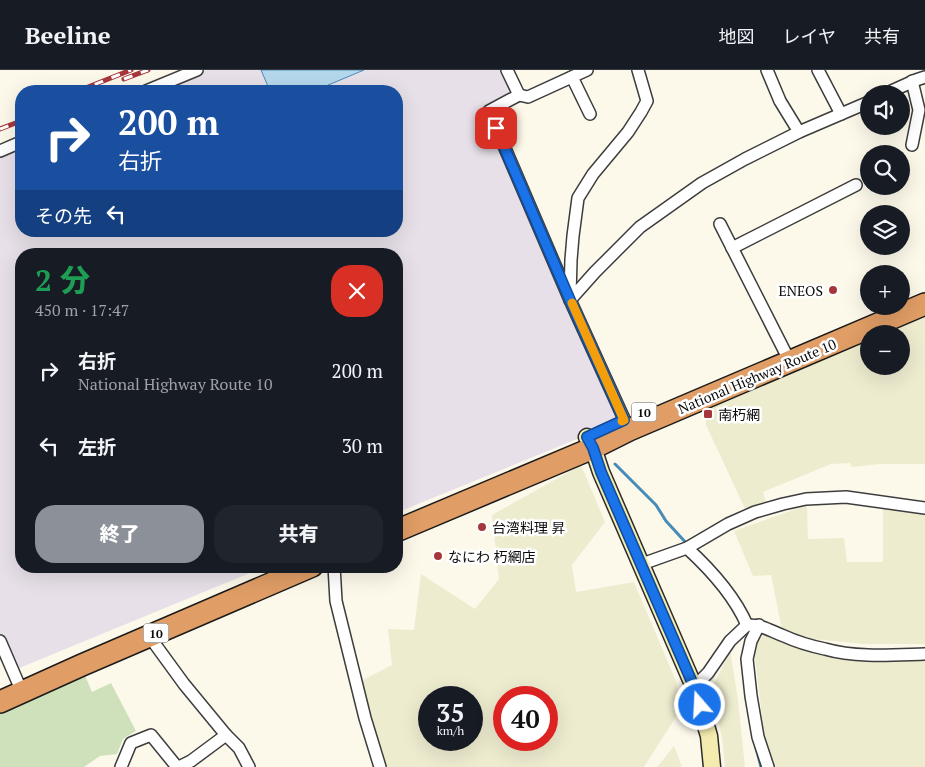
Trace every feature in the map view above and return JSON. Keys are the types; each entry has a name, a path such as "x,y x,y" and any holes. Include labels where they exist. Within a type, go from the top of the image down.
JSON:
{"highway":[{"path":"910,298 925,292"},
{"name":"National Highway Route 10","path":"626,425 925,304"},
{"name":"National Highway Route 10","path":"403,528 785,352 870,315"},
{"name":"National Highway Route 10","path":"403,515 590,443"},
{"name":"10","path":"0,702 13,687 268,573"},
{"name":"10","path":"13,687 82,664 296,573"}],"street":[{"path":"161,85 197,70"},
{"path":"507,70 519,95"},
{"path":"587,70 528,97 519,95 489,111 626,425"},
{"path":"570,300 572,244 578,198 593,174 628,132 641,112 646,101 638,70"},
{"path":"767,70 780,101 799,132"},
{"path":"818,70 842,114"},
{"path":"572,77 590,114"},
{"path":"904,85 925,77"},
{"path":"912,81 919,110 912,145"},
{"path":"570,300 640,227 702,183 799,132 860,106"},
{"path":"0,151 15,145"},
{"path":"732,248 856,185"},
{"path":"720,224 785,352"},
{"path":"590,443 695,689 709,736 712,767"},
{"path":"642,564 687,548 728,524 755,512 806,499 846,497 925,508"},
{"path":"687,548 721,583 741,611 748,625"},
{"path":"334,573 336,601 365,718 380,767"},
{"path":"695,689 730,641 748,625 760,625 785,637 841,653 888,656 925,654"},
{"path":"760,625 751,641 747,659 758,737 768,767"},
{"path":"149,636 184,684 239,748 249,767"},
{"path":"0,641 13,687"},
{"path":"121,767 131,743 151,735 178,767 190,761 226,735"}],"shaded area":[{"path":"206,70 507,70 519,95 489,111 624,420 403,510 403,248 15,248 15,573 250,573 12,671 0,641 0,154 15,148 15,237 403,237 403,85 169,85"},
{"path":"925,315 925,464 880,464 852,467 850,463 831,464 763,492 767,505 747,513 706,425 704,412 719,402 860,343 860,375 910,375 910,325 902,325"},
{"path":"581,465 605,522 572,565 576,592 634,582 676,681 681,709 644,767 387,767 357,683 392,665 388,629 414,630 421,574 475,609 499,579 492,515"},
{"path":"807,505 808,539 844,538 847,562 883,562 883,507 925,513 925,644 864,644 802,638 782,630 771,575 753,576 734,531"},
{"path":"765,634 817,654 875,660 925,660 925,767 774,767 764,733 755,658 755,645"},
{"path":"730,650 738,700 745,767 725,767 722,738 716,709 710,693"},
{"path":"674,746 682,767 657,767"}],"green space":[{"path":"84,673 92,692 111,683 136,731 123,739 117,754 100,756 84,767 0,767 0,711"}],"water":[{"path":"261,70 364,70 328,85 267,85"}],"waterway":[{"path":"615,464 656,505 666,521 688,545"},
{"path":"754,740 761,767"}],"railway":[{"path":"93,85 131,70"},
{"path":"124,79 148,70"},
{"path":"0,129 15,123"}],"slow traffic":[{"path":"572,303 624,420 622,421"}],"place":[{"name":"ENEOS","path":"833,290"},
{"name":"南朽網","path":"708,414"},
{"name":"台湾料理 昇","path":"482,527"},
{"name":"なにわ 朽網店","path":"438,556"}],"route":[{"path":"496,128 624,420 587,437 695,689 700,705"}]}
